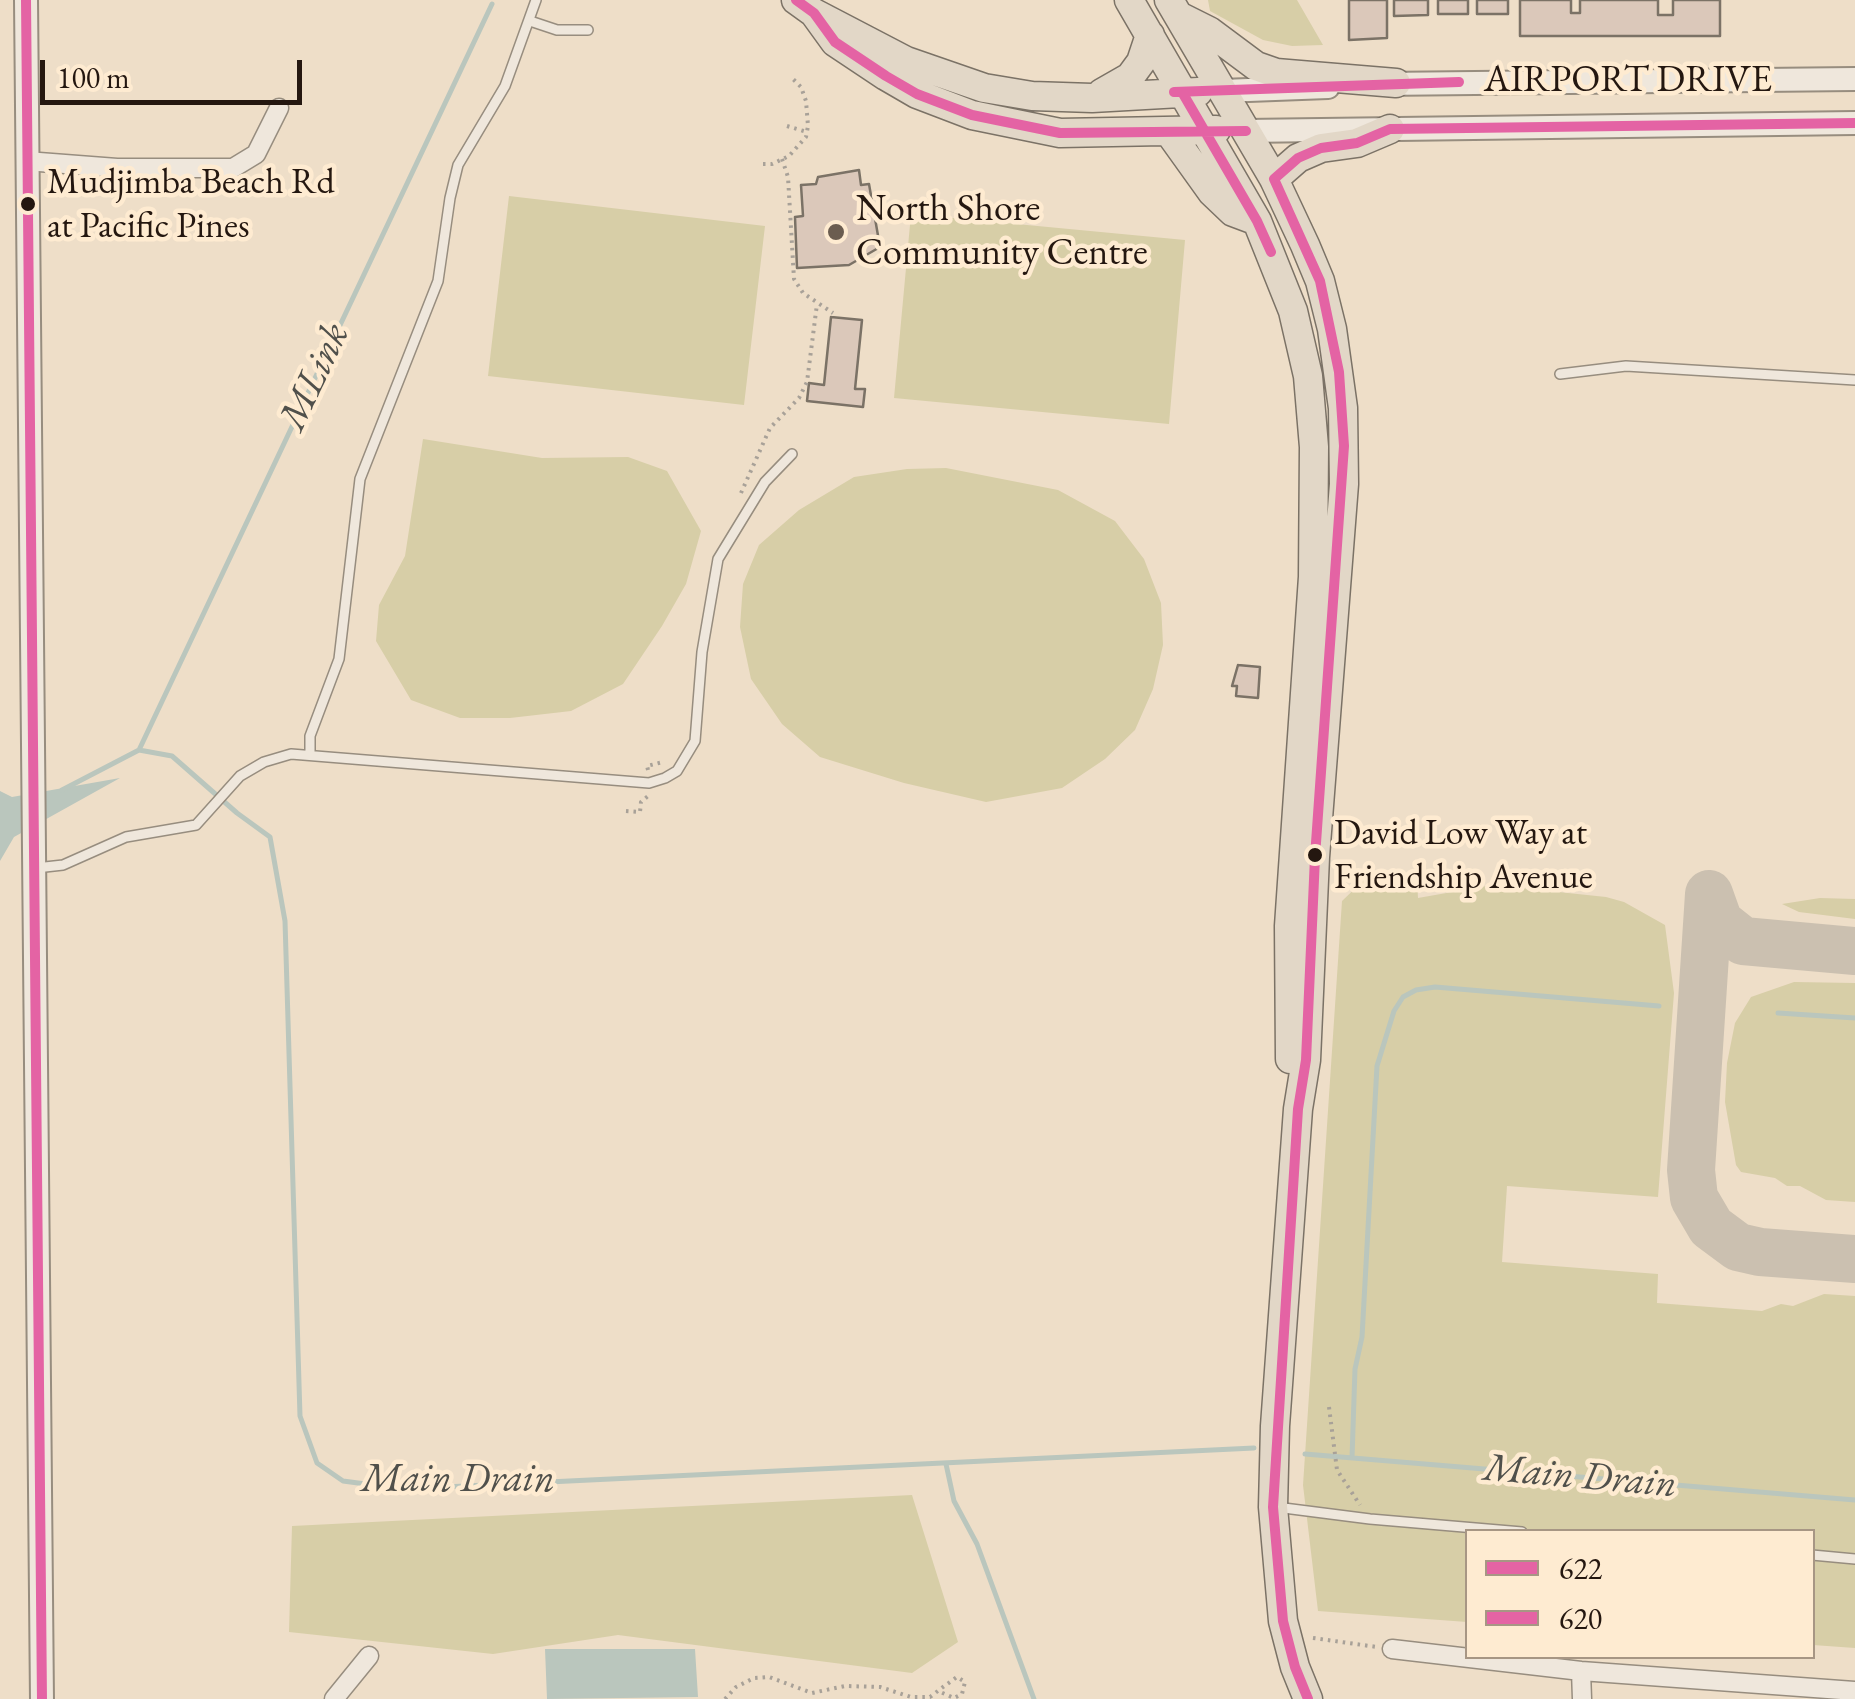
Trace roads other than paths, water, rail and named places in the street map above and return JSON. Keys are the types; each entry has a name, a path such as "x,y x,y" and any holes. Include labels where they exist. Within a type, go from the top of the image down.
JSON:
{"main road":[{"path":"1129,0 1257,220 1284,282 1301,342 1314,447 1301,927"},
{"path":"805,6 906,61 962,82 1032,96 1092,98 1222,92"},
{"path":"805,6 835,42 886,76 917,94 972,115 1060,133 1245,131"},
{"path":"1173,8 1256,66 1276,72 1396,83"},
{"path":"1173,8 1274,179 1320,280 1332,328 1343,408 1344,484 1290,1061 1298,1110 1273,1507 1283,1621 1294,1667 1308,1699"},
{"path":"1092,98 1130,77 1141,62 1150,35"},
{"path":"1274,179 1298,158 1390,129"},
{"path":"1170,132 1212,192 1233,212 1257,220"}],"street":[{"path":"26,0 42,1699"},
{"name":"AIRPORT DRIVE","path":"1222,92 1396,83 1855,79"},
{"path":"26,162 117,168 233,168 256,154 279,108"},
{"name":"AIRPORT DRIVE","path":"1245,131 1855,123"},
{"path":"1392,1650 1465,1659"},
{"path":"334,1699 369,1656"},
{"path":"1469,1659 1796,1692 1855,1691"},
{"path":"1580,1672 1582,1699"}],"lane":[{"path":"310,754 310,736 339,659 360,479 438,281 458,165 506,86 536,0"},
{"path":"530,21 556,30 588,30"},
{"path":"1560,374 1626,366 1855,380"},
{"path":"34,868 62,865 110,842 196,825 240,776 264,762 290,754 649,783 664,778 677,770 695,742 702,652 718,560 765,482 792,454"},
{"path":"1273,1507 1487,1529"},
{"path":"1815,1555 1855,1559"}],"waterway":[{"name":"MLink","path":"139,750 492,4"},
{"name":"Main Drain","path":"62,790 139,750 172,756 270,837 285,921 300,1416 317,1463 343,1481 403,1489 1254,1448"},
{"path":"1352,1458 1377,1066 1394,1011 1403,997 1435,987 1659,1006"},
{"path":"1778,1013 1855,1018"},
{"name":"Main Drain","path":"1305,1454 1855,1500"},
{"path":"946,1464 954,1501 977,1544 1034,1699"}],"place":[{"name":"Mudjimba Beach Rd at Pacific Pines","path":"28,204"},
{"name":"North Shore Community Centre","path":"836,232"},
{"name":"David Low Way at Friendship Avenue","path":"1315,855"}]}
